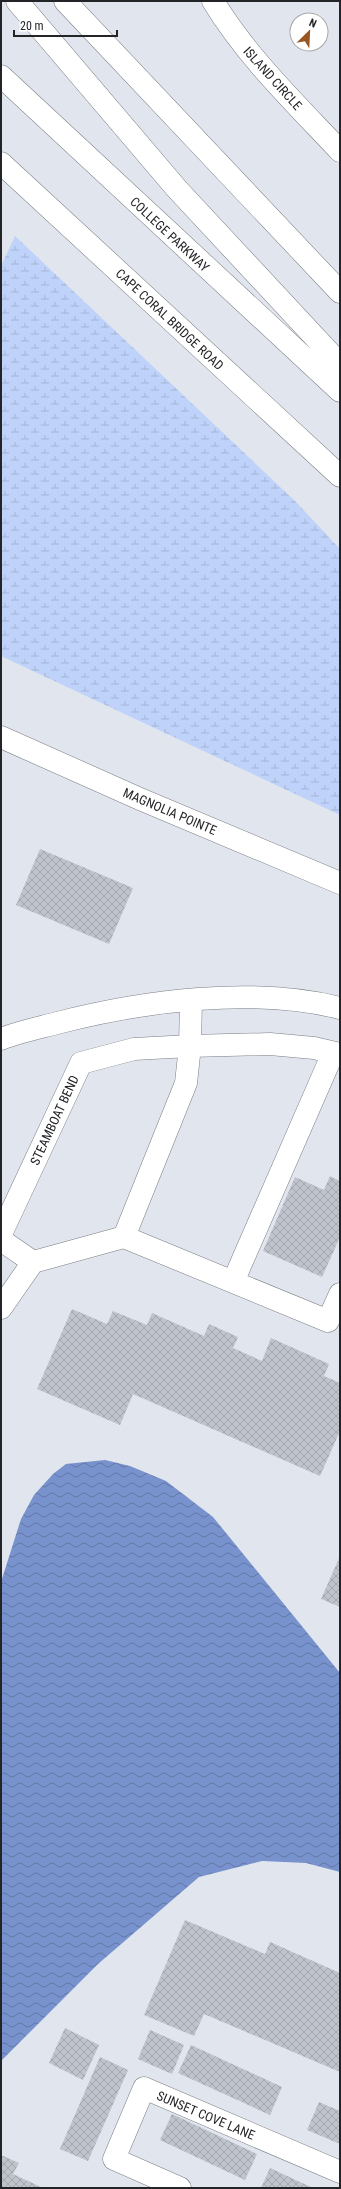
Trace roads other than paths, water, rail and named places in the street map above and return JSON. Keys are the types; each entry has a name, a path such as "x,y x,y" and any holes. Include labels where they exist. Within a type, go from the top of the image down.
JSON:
{"main road":[{"path":"17,1 177,189 340,364"},
{"path":"65,1 340,292"},
{"name":"ISLAND CIRCLE","path":"213,1 228,27 340,151"},
{"name":"COLLEGE PARKWAY","path":"1,76 340,391"},
{"name":"CAPE CORAL BRIDGE ROAD","path":"1,162 340,476"},
{"name":"MAGNOLIA POINTE","path":"1,737 140,799 340,883"},
{"path":"1,1039 95,1013 136,1005 191,1000 250,998 291,1001 340,1008"},
{"path":"124,1237 186,1083 190,1046 191,1000"},
{"name":"STEAMBOAT BEND","path":"1,1234 81,1063 134,1050 190,1046 270,1044 314,1048 337,1053 233,1282"},
{"path":"1,1308 33,1262 124,1237 328,1321 340,1294"},
{"path":"1,1240 33,1262"},
{"name":"SUNSET COVE LANE","path":"180,2188 114,2159 144,2088 340,2172"}],"water":[{"path":"105,1460 130,1466 166,1481 213,1517 340,1673 340,1872 306,1863 262,1861 199,1877 98,1964 1,2061 1,1582 21,1519 34,1495 53,1474 66,1464"}]}
